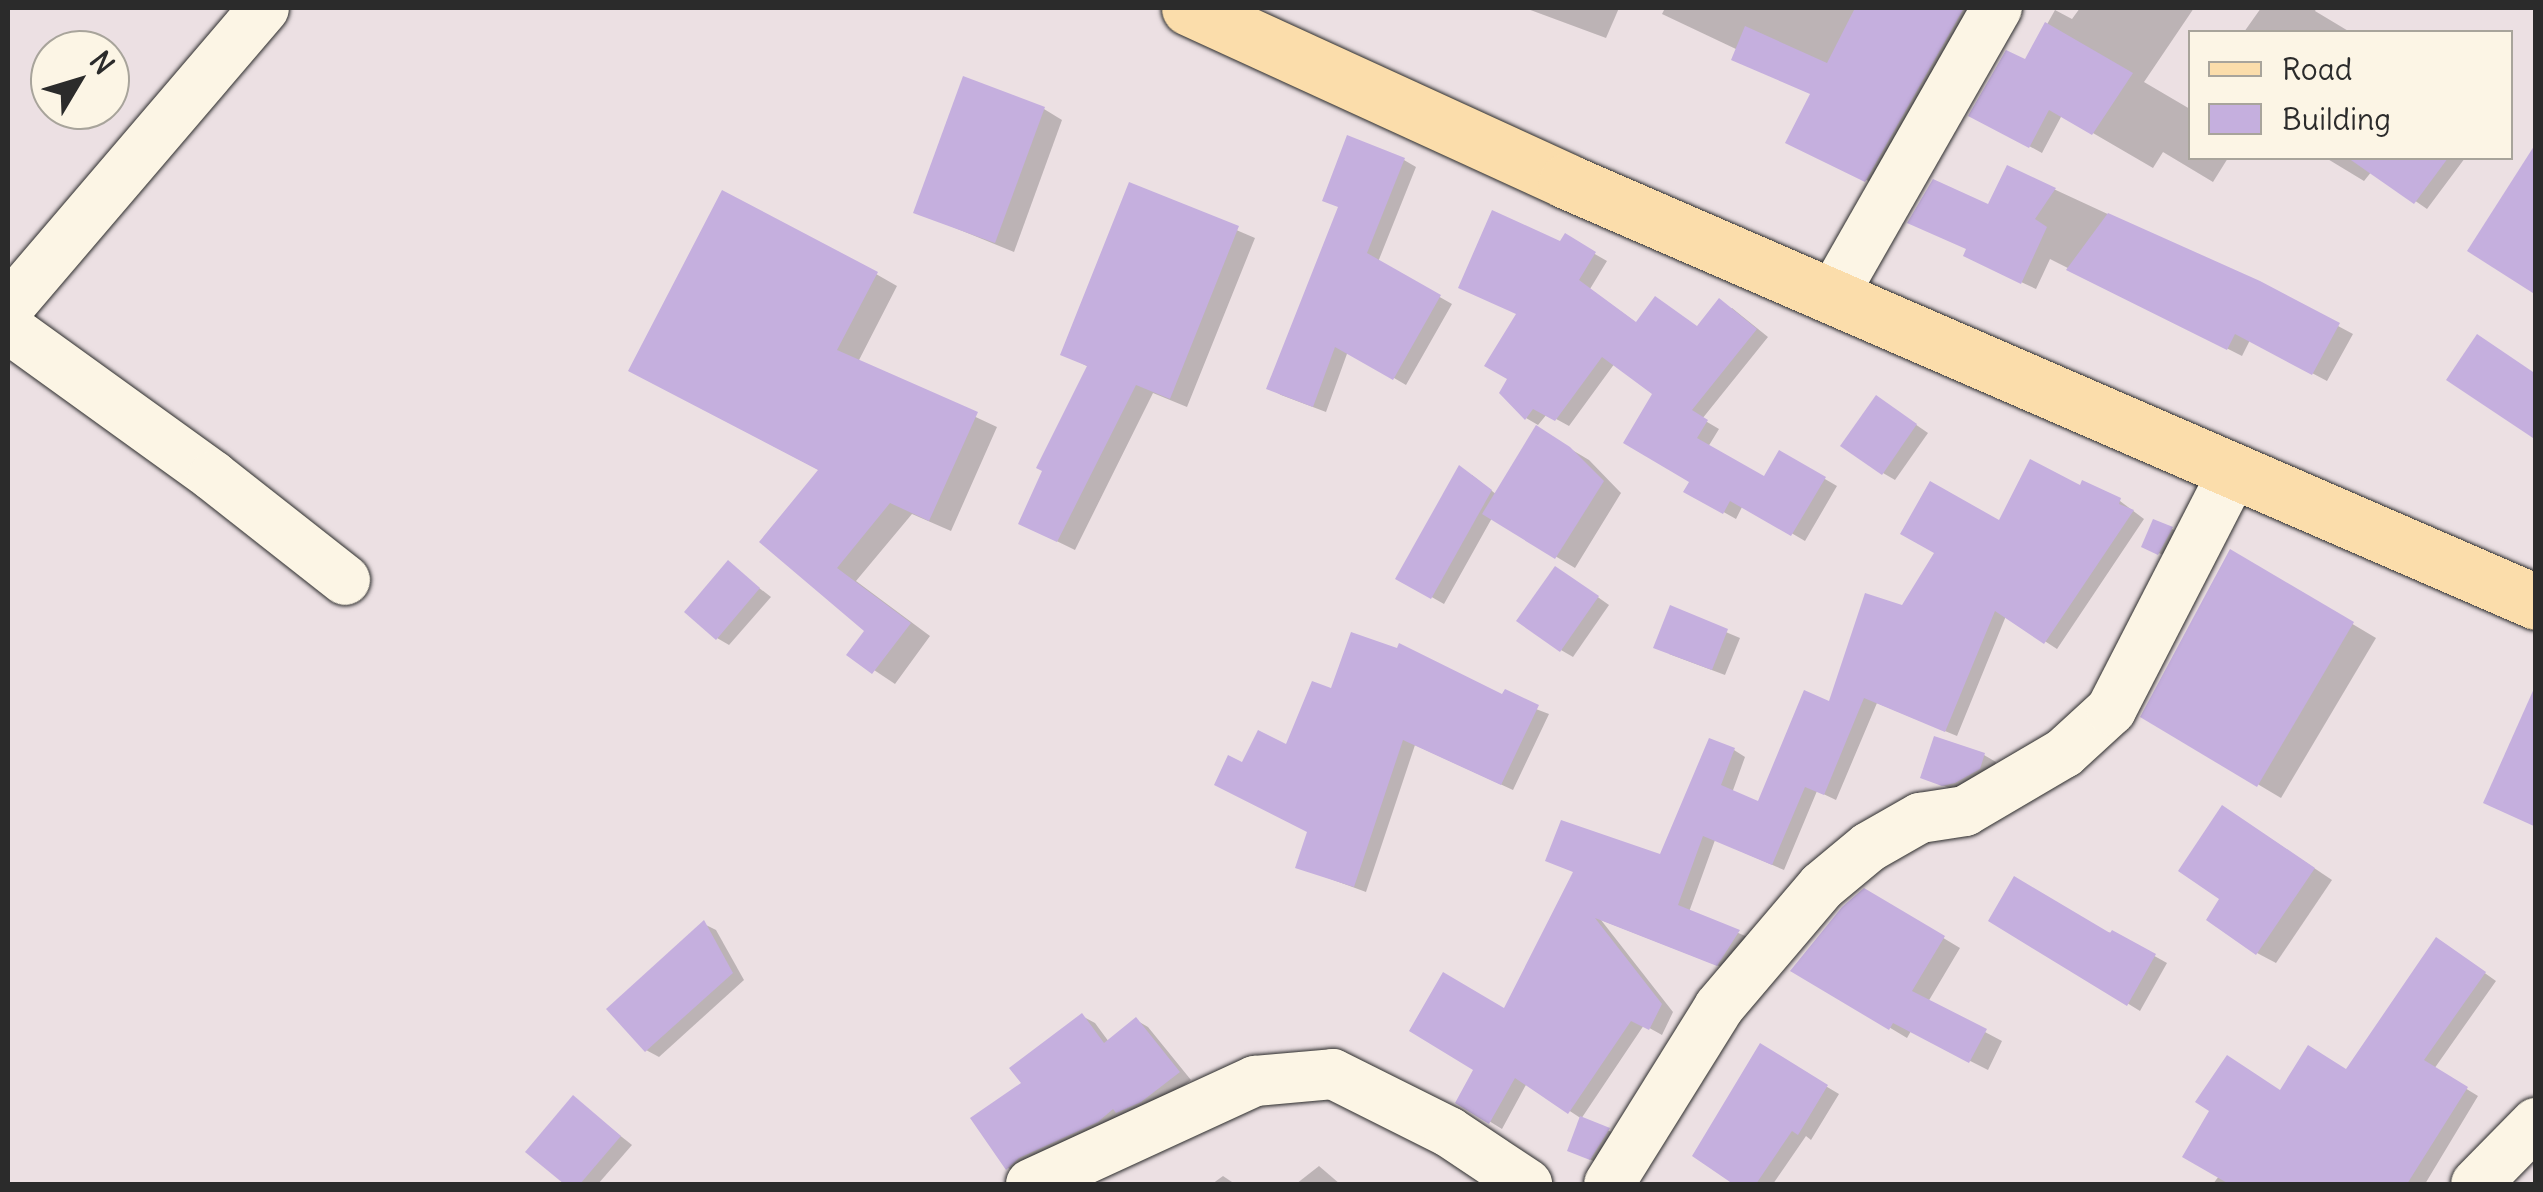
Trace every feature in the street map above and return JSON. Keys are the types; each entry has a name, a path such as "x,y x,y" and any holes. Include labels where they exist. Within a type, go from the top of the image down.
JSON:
{"main road":[{"path":"1189,8 1566,181 2536,602"}],"street":[{"path":"8,308 264,8"},
{"path":"1832,296 1997,8"},
{"path":"8,328 213,476 346,580"},
{"path":"1609,1184 1720,1007 1822,886 1869,846 1920,818 1965,811 2064,753 2111,710 2234,471"},
{"path":"1031,1184 1255,1081 1333,1074 1450,1132 1527,1184"},
{"path":"2476,1184 2536,1124"}],"building":[{"path":"1855,8 1964,8 1865,182 1785,143 1810,94 1731,60 1745,26 1827,63"},
{"path":"2045,22 2133,73 2092,135 2049,110 2029,148 1968,116 2006,50 2025,59"},
{"path":"963,76 1045,107 995,243 913,213"},
{"path":"1347,135 1405,158 1367,253 1441,295 1393,380 1335,347 1313,407 1266,389 1338,207 1322,201"},
{"path":"2536,143 2536,295 2467,251"},
{"path":"2351,160 2447,160 2414,204"},
{"path":"2007,165 2056,188 2035,219 2047,227 2021,284 1963,256 1966,249 1907,223 1933,179 1988,204"},
{"path":"1129,182 1239,226 1170,399 1136,385 1057,542 1018,524 1042,471 1036,468 1087,366 1060,355"},
{"path":"722,190 878,272 837,350 978,412 929,521 890,503 837,568 911,623 872,674 846,655 864,631 759,542 818,470 628,371"},
{"path":"1492,210 1560,241 1565,233 1596,252 1579,280 1636,322 1655,296 1697,326 1719,298 1757,329 1692,410 1708,420 1697,438 1764,476 1779,450 1826,477 1791,536 1730,501 1723,514 1683,492 1689,482 1623,443 1652,394 1602,357 1555,421 1533,409 1525,420 1499,393 1507,379 1484,366 1516,314 1458,288"},
{"path":"2108,213 2260,281 2340,323 2312,375 2235,334 2227,350 2066,270"},
{"path":"2477,334 2536,374 2536,440 2446,380"},
{"path":"1876,395 1917,424 1882,475 1840,446"},
{"path":"1536,425 1570,447 1604,481 1555,559 1482,514"},
{"path":"2030,459 2080,485 2082,480 2121,498 2119,504 2134,510 2044,644 1995,611 1945,732 1864,698 1824,795 1805,787 1772,865 1703,836 1678,905 1740,930 1717,966 1595,918 1662,1004 1649,1030 1631,1021 1568,1114 1515,1078 1489,1124 1455,1103 1473,1070 1409,1031 1443,972 1504,1008 1573,872 1545,861 1561,820 1660,854 1709,738 1735,748 1721,785 1758,801 1804,690 1829,701 1865,593 1902,605 1934,553 1900,534 1930,481 1999,520"},
{"path":"1459,465 1492,490 1431,599 1395,579"},
{"path":"2153,519 2173,527 2158,555 2141,547"},
{"path":"2230,549 2354,622 2257,787 2140,717"},
{"path":"728,560 760,588 716,640 684,612"},
{"path":"1555,566 1599,596 1560,652 1516,621"},
{"path":"1670,605 1728,629 1712,670 1653,648"},
{"path":"1351,632 1397,648 1399,643 1502,694 1505,689 1539,705 1501,785 1403,740 1354,887 1295,868 1307,832 1214,785 1228,755 1242,762 1258,730 1286,744 1312,681 1331,688"},
{"path":"2536,684 2536,827 2483,803"},
{"path":"1934,736 1985,753 1980,769 1942,786 1920,778"},
{"path":"2222,805 2315,868 2256,955 2206,920 2219,899 2178,871"},
{"path":"2014,876 2110,933 2112,930 2156,954 2127,1006 1988,921"},
{"path":"1864,888 1945,936 1912,991 1987,1029 1969,1063 1893,1023 1889,1030 1790,971 1842,907"},
{"path":"704,920 733,973 645,1052 606,1009"},
{"path":"2436,937 2486,972 2424,1060 2468,1087 2407,1184 2229,1184 2182,1157 2209,1111 2195,1102 2227,1055 2280,1090 2308,1045 2346,1069"},
{"path":"1082,1013 1104,1043 1136,1017 1180,1072 1141,1102 1116,1113 1113,1109 1098,1122 1019,1158 1006,1170 970,1118 1021,1083 1009,1068"},
{"path":"1760,1043 1828,1085 1798,1135 1792,1131 1756,1184 1733,1184 1692,1156"},
{"path":"573,1095 621,1136 580,1184 564,1184 525,1152"},
{"path":"1580,1116 1610,1128 1590,1160 1567,1151"}]}
